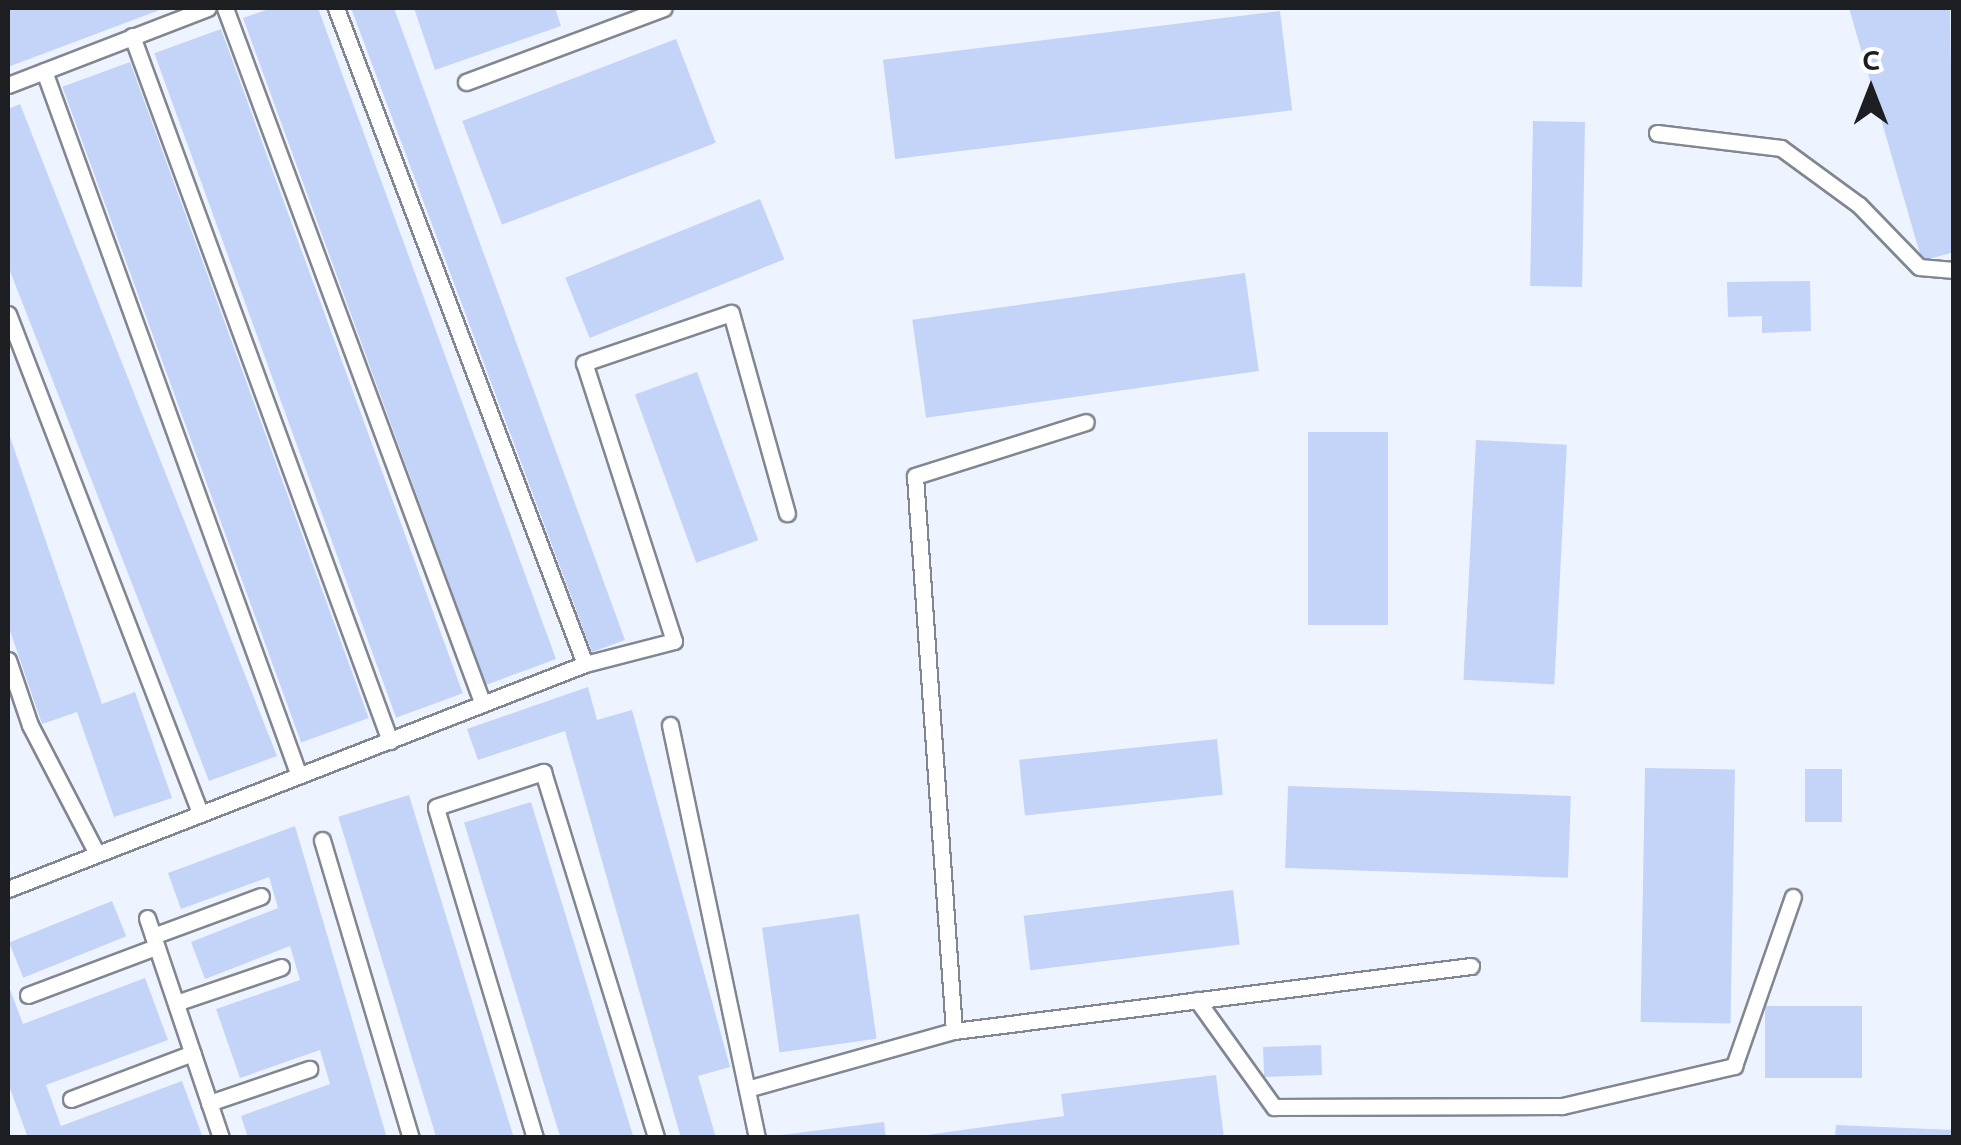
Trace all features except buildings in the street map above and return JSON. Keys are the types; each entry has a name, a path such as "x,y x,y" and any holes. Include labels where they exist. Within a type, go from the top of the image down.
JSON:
{"lane":[{"path":"8,85 208,8"},
{"path":"225,8 482,702"},
{"path":"336,8 585,664"},
{"path":"466,82 664,8"},
{"path":"132,36 390,741"},
{"path":"44,71 298,773"},
{"path":"1657,133 1781,148 1859,204 1920,267 1954,270"},
{"path":"8,888 482,702 585,664 674,641 584,363 730,313 787,513"},
{"path":"8,314 199,810"},
{"path":"954,1031 915,476 1086,422"},
{"path":"8,660 30,724 96,852"},
{"path":"670,725 757,1138"},
{"path":"535,1138 436,806 543,772 656,1138"},
{"path":"322,840 411,1138"},
{"path":"28,995 261,896"},
{"path":"1197,1000 1274,1107 1562,1106 1734,1066 1793,898"},
{"path":"147,918 221,1138"},
{"path":"746,1089 954,1031 1471,966"},
{"path":"176,1004 282,967"},
{"path":"70,1098 193,1053"},
{"path":"210,1103 309,1069"}]}
